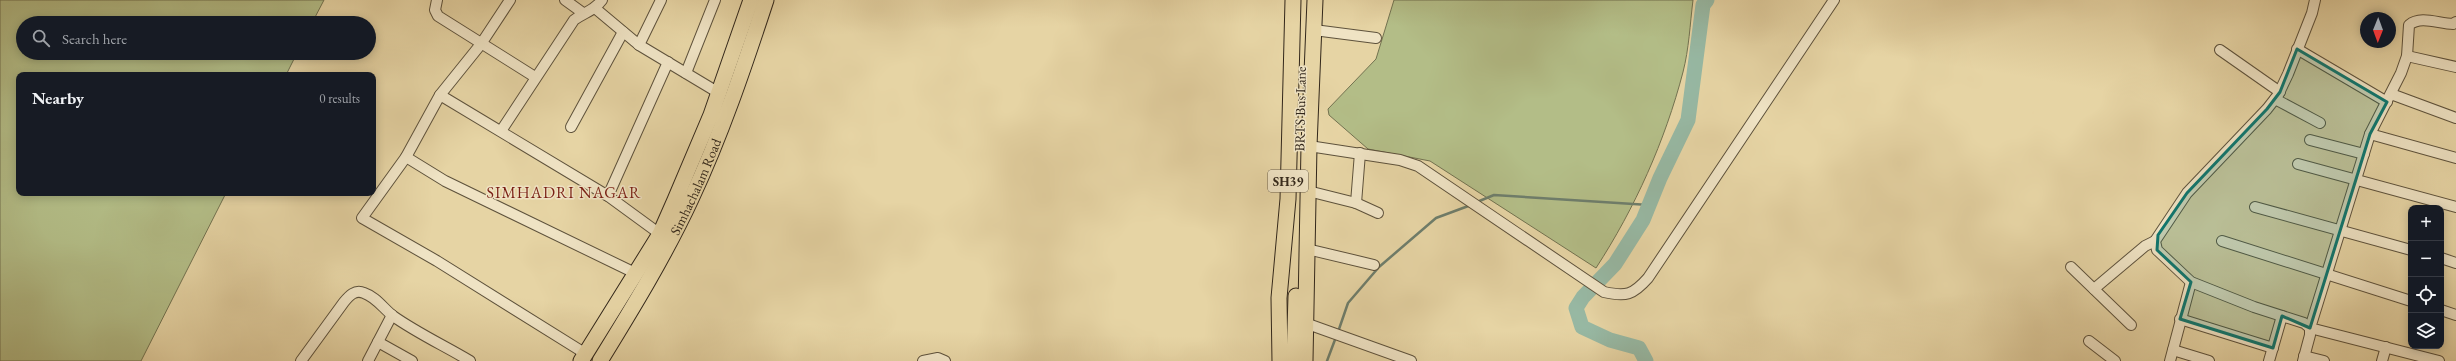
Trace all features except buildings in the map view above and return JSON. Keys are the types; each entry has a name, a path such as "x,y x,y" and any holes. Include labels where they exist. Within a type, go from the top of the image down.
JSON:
{"main road":[{"path":"584,357 635,273 665,237 719,93 751,0"},
{"name":"Simhachalam Road","path":"600,361 709,156 748,56 766,0"},
{"name":"SH39","path":"1280,361 1279,298 1288,199 1293,0"},
{"name":"BRTS Bus Lane","path":"1294,361 1301,0"},
{"name":"SH39","path":"1305,361 1309,146 1315,0"}],"street":[{"path":"437,0 435,10 438,16 535,77"},
{"path":"510,0 481,44 440,95 406,157 362,218 437,261 584,357"},
{"path":"565,0 584,13"},
{"path":"500,131 574,20 584,13 596,9 602,0"},
{"path":"638,45 661,0"},
{"path":"686,73 715,0"},
{"path":"1309,146 1400,160 1418,166 1469,199 1604,292 1622,296 1638,289 1648,278 1834,0"},
{"path":"2094,289 2145,246 2156,241 2187,193 2277,95 2298,49 2312,13 2315,0"},
{"path":"596,9 638,45 719,93"},
{"path":"2324,361 2303,358 2310,328 2326,274 2358,179 2370,134 2389,98 2407,56 2409,25 2414,20 2445,24 2453,24 2456,22"},
{"path":"1314,30 1376,38"},
{"path":"571,127 623,32"},
{"path":"2298,49 2389,98 2456,118"},
{"path":"2220,50 2277,95 2320,123"},
{"path":"2407,56 2456,67"},
{"path":"608,196 668,62"},
{"path":"440,95 608,196 665,237"},
{"path":"2370,134 2456,158"},
{"path":"2310,140 2364,154"},
{"path":"1356,204 1360,153"},
{"path":"406,157 445,181 635,273"},
{"path":"2298,164 2358,179 2456,207"},
{"path":"1308,191 1356,204 1378,213"},
{"path":"2255,207 2408,249"},
{"path":"2156,241 2157,250 2190,282 2304,323 2310,328 2386,347 2409,357 2439,361"},
{"path":"2222,241 2408,300"},
{"path":"1307,249 1374,265"},
{"path":"2444,259 2456,263"},
{"path":"2070,267 2131,325"},
{"path":"2170,361 2190,282"},
{"path":"302,361 351,294 363,292 376,299 392,315 470,361"},
{"path":"2444,311 2456,315"},
{"path":"368,361 392,315"},
{"path":"2269,361 2282,316"},
{"path":"2180,319 2273,348"},
{"path":"1306,323 1411,361"},
{"path":"2089,340 2115,361"},
{"path":"378,342 412,361"},
{"path":"2382,361 2386,347"},
{"path":"2172,350 2209,361"},
{"path":"923,361 938,358 945,361"}],"highlighted area":[{"path":"2297,49 2387,102 2370,134 2310,328 2282,316 2273,348 2180,319 2191,282 2157,250 2158,235 2187,193 2267,109 2280,92"}],"green space":[{"path":"0,0 324,0 316,16 16,16 16,60 294,60 288,72 16,72 16,196 224,196 141,361 0,361"},
{"path":"1394,0 1693,0 1688,45 1683,72 1676,98 1658,149 1624,222 1596,268 1430,161 1368,149 1329,115 1328,109 1376,59"}],"waterway":[{"path":"1646,361 1639,348 1610,340 1582,327 1576,308 1583,297 1615,264 1643,220 1660,178 1688,120 1703,5 1707,0"},
{"path":"1477,202 1494,195 1649,205"},
{"path":"1338,332 1348,303 1379,267 1436,218 1471,205"},
{"path":"1327,361 1336,337"}],"district":[{"name":"SIMHADRI NAGAR","path":"564,192"}]}
